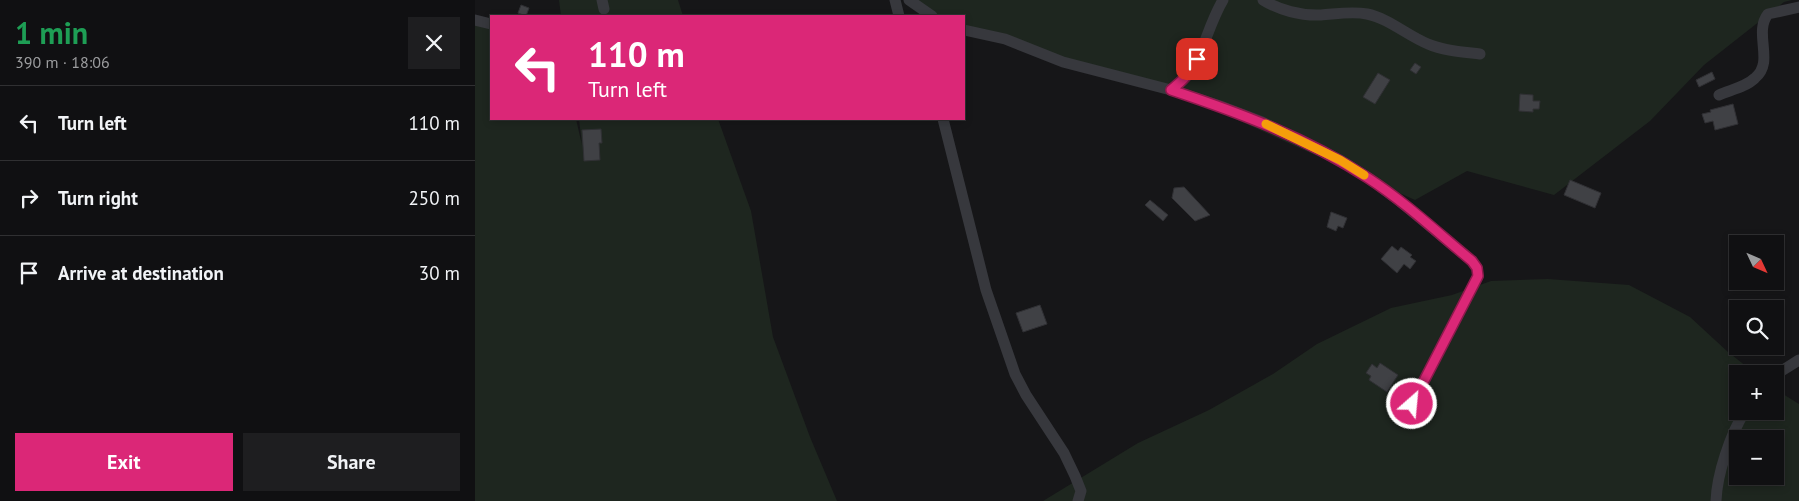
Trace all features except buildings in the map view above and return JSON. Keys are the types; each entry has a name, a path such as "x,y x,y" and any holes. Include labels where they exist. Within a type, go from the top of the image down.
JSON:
{"street":[{"path":"895,0 899,15"},
{"path":"909,0 931,15"},
{"path":"1171,90 1192,69 1213,15 1223,0"},
{"path":"1263,0 1273,7 1299,13 1318,15 1358,12 1369,14 1429,45 1445,50 1481,54"},
{"path":"1719,95 1754,80 1763,69 1764,21 1768,14 1799,7"},
{"path":"475,20 490,24"},
{"path":"965,30 1005,38 1063,62 1171,90 1262,122 1340,160 1370,179 1472,261 1477,268 1478,276 1412,404"},
{"path":"943,120 986,290 1015,374 1064,453 1081,491 1078,501"},
{"path":"1784,369 1799,360"},
{"path":"1717,501 1723,462 1740,420"}],"shaded area":[{"path":"559,0 678,0 683,15 561,15"},
{"path":"909,0 1792,0 1784,2 1704,65 1650,121 1554,195 1467,171 1415,200 1171,90 965,30 965,15 931,15"},
{"path":"475,19 490,23 490,120 576,120 582,145 579,120 718,120 751,211 773,337 810,437 837,501 475,501"},
{"path":"1548,279 1629,285 1690,317 1729,353 1729,355 1732,355 1745,365 1729,365 1729,420 1784,420 1784,395 1799,404 1799,501 1043,501 1138,443 1209,410 1273,374 1317,344 1391,308 1452,295 1491,281"}],"slow traffic":[{"path":"1266,124 1340,160 1364,175"}],"route":[{"path":"1197,59 1192,69 1171,90 1262,122 1340,160 1397,199 1472,261 1477,268 1478,276 1412,404"}]}
